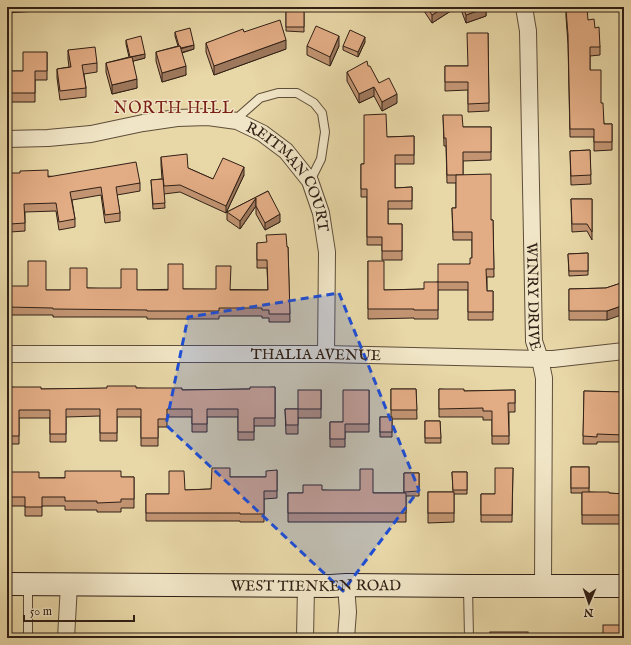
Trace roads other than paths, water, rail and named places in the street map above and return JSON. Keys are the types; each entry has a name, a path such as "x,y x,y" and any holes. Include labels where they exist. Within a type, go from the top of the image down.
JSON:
{"main road":[{"name":"WEST TIENKEN ROAD","path":"17,585 624,586"}],"street":[{"name":"WINRY DRIVE","path":"524,7 528,31 534,341 544,378 543,586"},
{"name":"REITMAN COURT","path":"7,139 48,138 91,134 143,123 177,118 208,117 238,121 262,133 286,152 310,181 321,213 327,252 326,354"},
{"name":"THALIA AVENUE","path":"7,354 326,354 553,359 624,351"},
{"path":"66,638 69,584"},
{"path":"346,585 348,612 346,638"},
{"path":"305,638 306,586"}],"lane":[{"path":"234,121 260,98 278,93 297,93 314,103 322,113 325,132 321,159 310,181"},
{"path":"17,585 28,638"},
{"path":"468,586 469,638"}],"district":[{"name":"NORTH HILL","path":"174,109"}]}
